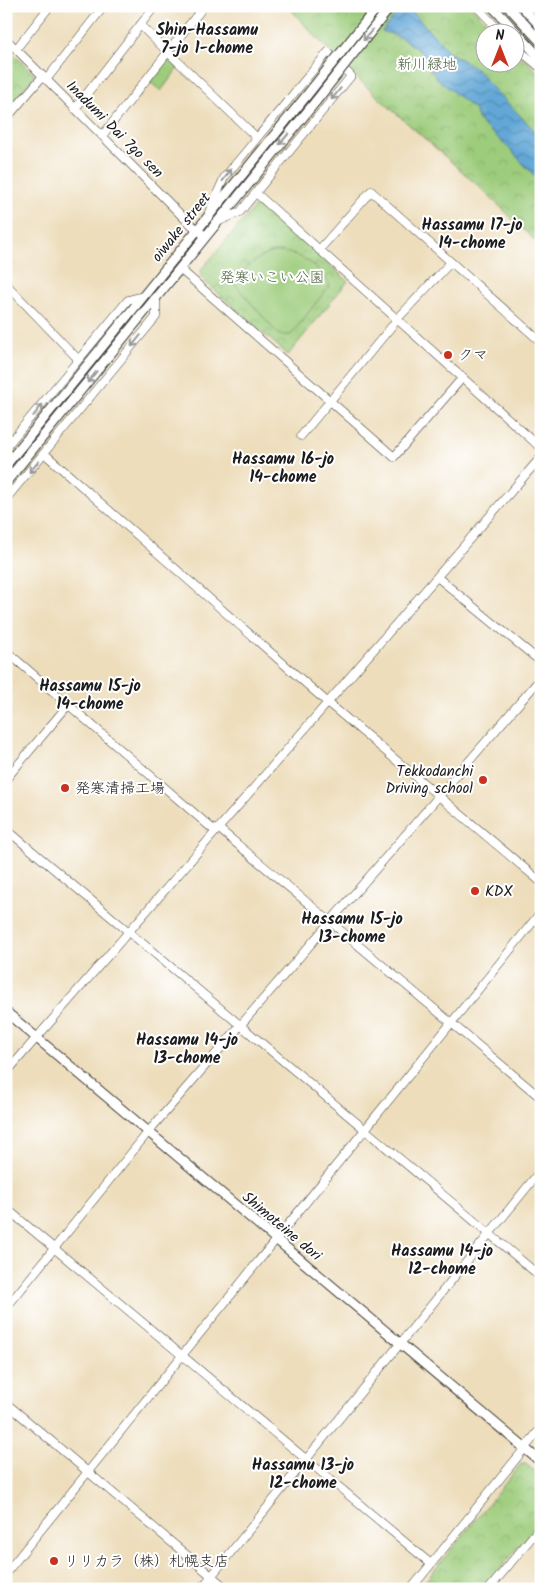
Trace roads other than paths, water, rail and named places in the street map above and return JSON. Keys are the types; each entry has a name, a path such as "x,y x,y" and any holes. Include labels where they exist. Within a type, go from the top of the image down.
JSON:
{"main road":[{"name":"oiwake street","path":"6,465 144,296 210,221 378,6"},
{"name":"oiwake street","path":"210,221 316,101 391,6"},
{"path":"492,6 541,59"},
{"path":"508,6 541,42"},
{"path":"6,482 180,269 201,232"},
{"name":"Shimoteine dori","path":"6,1012 541,1462"}],"street":[{"path":"16,49 50,6"},
{"path":"6,120 104,6"},
{"path":"75,109 155,6"},
{"path":"102,136 204,6"},
{"path":"476,6 491,22"},
{"path":"521,6 541,26"},
{"path":"140,25 257,138"},
{"name":"Inadumi Dai 7go sen","path":"6,39 186,221 201,232"},
{"path":"328,52 351,76 240,212 210,221 224,178 328,52"},
{"path":"524,54 541,68"},
{"path":"319,250 371,191 541,342"},
{"path":"256,193 541,448"},
{"path":"300,436 398,320 451,262"},
{"path":"180,269 394,456 463,377"},
{"path":"6,284 78,359"},
{"path":"6,447 128,300 144,296"},
{"path":"6,499 156,317 156,299"},
{"path":"45,454 327,702 541,882"},
{"path":"6,1073 541,457"},
{"path":"437,577 541,662"},
{"path":"6,652 216,830 330,922 541,1098"},
{"path":"6,1308 149,1131 541,678"},
{"path":"6,779 68,705"},
{"path":"6,829 541,1277"},
{"path":"6,1573 541,912"},
{"path":"201,1589 541,1170"},
{"path":"6,1208 431,1564"},
{"path":"6,1403 227,1589"},
{"path":"411,1589 541,1428"},
{"path":"489,1589 541,1526"}],"water":[{"path":"403,6 407,6 449,52 474,68 474,72 480,72 541,137 541,183 507,146 480,122 474,109 439,80 426,65 422,53 404,39 382,31"}],"place":[{"name":"クマ","path":"448,355"},
{"name":"Tekkodanchi Driving school","path":"483,780"},
{"name":"発寒清掃工場","path":"65,788"},
{"name":"KDX","path":"475,891"},
{"name":"リリカラ（株）札幌支店","path":"54,1561"}],"district":[{"name":"Shin-Hassamu 7-jo 1-chome","path":"207,38"},
{"name":"Hassamu 17-jo 14-chome","path":"472,233"},
{"name":"Hassamu 16-jo 14-chome","path":"283,467"},
{"name":"Hassamu 15-jo 14-chome","path":"90,694"},
{"name":"Hassamu 15-jo 13-chome","path":"352,927"},
{"name":"Hassamu 14-jo 13-chome","path":"187,1048"},
{"name":"Hassamu 14-jo 12-chome","path":"442,1259"},
{"name":"Hassamu 13-jo 12-chome","path":"303,1473"}],"park label":[{"name":"新川緑地","path":"427,64"},
{"name":"発寒いこい公園","path":"272,277"}]}
